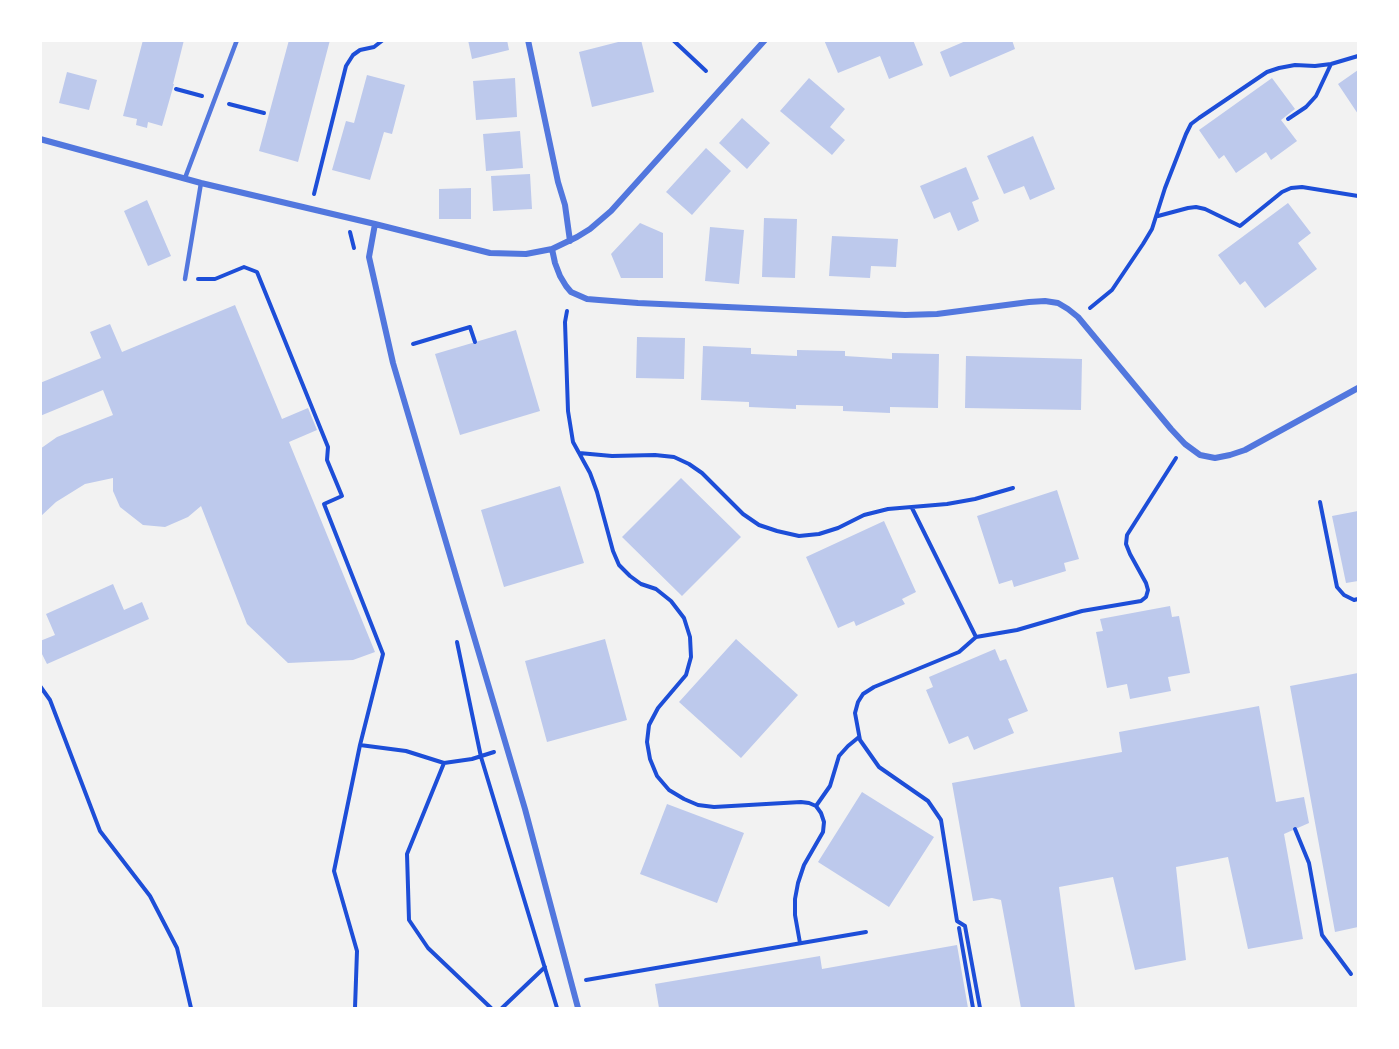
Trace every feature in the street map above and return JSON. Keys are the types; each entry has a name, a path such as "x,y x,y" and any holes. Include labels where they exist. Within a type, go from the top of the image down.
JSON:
{"street":[{"path":"528,40 565,206 570,241"},
{"path":"40,139 201,183 490,254 526,254 552,249 570,241 590,229 611,211 765,40"},
{"path":"375,224 369,257 393,363 507,748 578,1008"},
{"path":"552,249 555,263 566,286 571,292 587,299 905,315 937,314 1029,302 1058,303 1078,317 1163,421 1185,444 1200,455 1215,458 1245,450 1359,388"}],"lane":[{"path":"184,178 237,40"},
{"path":"185,279 201,183"}],"path":[{"path":"310,209 346,66 352,55 360,50 374,47 383,40"},
{"path":"673,40 706,71"},
{"path":"1089,308 1112,290 1152,229 1165,188 1191,124 1267,72 1295,65 1330,64 1359,56"},
{"path":"1288,119 1306,107 1316,96 1330,64"},
{"path":"1157,216 1196,207 1240,226 1282,192 1292,188 1302,187 1359,196"},
{"path":"185,279 215,279 244,267 257,272 328,447 327,460 342,496 324,504 383,654 360,745 334,871 357,951 355,1008"},
{"path":"567,311 565,322 568,411 573,442 590,473 597,492 613,551 619,565 630,576 641,584 656,589 671,601 684,618 690,637 691,657 686,675 658,708 649,725 647,742 650,759 657,776 669,790 698,805 714,807 801,802 816,806 824,822 823,832 804,865 795,899 795,915 800,943"},
{"path":"413,344 470,327 475,342"},
{"path":"579,453 674,457 702,473 743,514 759,525 799,536 819,534 838,528 864,515 888,509 947,504 1013,488"},
{"path":"980,1008 965,926 957,921 941,820 928,801 879,767 860,740 855,713 858,702 863,694 874,687 959,652 976,637 1017,630 1082,611 1141,601 1146,597 1148,590 1126,544 1127,536 1176,458"},
{"path":"1320,502 1337,588 1344,596 1354,600 1359,599"},
{"path":"912,508 976,637"},
{"path":"40,686 50,700 100,831 150,896 177,948 191,1008"},
{"path":"816,806 830,786 839,756 859,737"},
{"path":"360,745 406,751 444,763 472,759 507,748"},
{"path":"444,763 407,854 409,920 428,948 491,1008"},
{"path":"1295,829 1309,863 1322,935 1351,974"},
{"path":"959,928 973,1008"},
{"path":"571,983 866,932"},
{"path":"502,1008 546,967"}],"building":[{"path":"143,40 184,40 162,126 148,122 147,128 136,125 137,119 123,116"},
{"path":"289,40 330,40 298,162 259,151"},
{"path":"468,40 507,40 509,50 472,59"},
{"path":"626,40 641,40 654,92 592,107 579,52"},
{"path":"824,40 913,40 923,65 889,79 880,56 838,73"},
{"path":"968,40 1012,40 1015,49 950,77 940,52"},
{"path":"1358,70 1358,114 1338,84"},
{"path":"67,72 97,80 89,110 59,103"},
{"path":"367,75 405,85 392,134 384,132 370,180 332,170 346,121 354,123"},
{"path":"515,78 517,117 476,120 473,81"},
{"path":"809,78 845,109 830,127 845,140 832,155 780,111"},
{"path":"1272,78 1295,109 1281,120 1297,141 1271,160 1266,152 1236,173 1224,155 1219,159 1199,130"},
{"path":"742,118 770,143 747,169 719,143"},
{"path":"520,131 523,168 486,171 483,134"},
{"path":"1033,136 1055,189 1030,200 1024,186 1004,194 987,156"},
{"path":"706,148 731,171 692,215 666,192"},
{"path":"966,167 979,199 972,202 979,221 958,231 950,212 934,219 920,186"},
{"path":"530,174 532,209 493,211 491,176"},
{"path":"471,188 471,219 439,219 439,189"},
{"path":"147,200 171,256 148,266 124,211"},
{"path":"1288,203 1311,233 1298,243 1317,269 1265,308 1245,281 1240,285 1218,255"},
{"path":"764,218 797,219 795,278 762,277"},
{"path":"640,223 663,233 663,278 621,278 611,254"},
{"path":"710,227 744,230 739,284 705,281"},
{"path":"832,236 898,239 896,267 871,266 870,278 829,276"},
{"path":"235,305 282,419 308,408 317,430 289,442 375,652 353,660 288,663 247,624 201,506 188,517 165,527 143,525 120,507 113,491 113,478 85,484 56,502 40,517 40,449 57,437 113,415 103,390 40,416 40,383 101,358 90,332 110,324 122,352"},
{"path":"516,330 540,411 460,435 435,354"},
{"path":"637,337 685,338 684,379 636,378"},
{"path":"703,346 751,348 751,354 797,356 797,350 845,351 845,356 892,359 892,353 939,354 938,408 890,407 890,413 843,411 843,406 796,405 796,409 772,408 749,407 749,402 701,400"},
{"path":"966,356 1082,359 1081,410 965,408"},
{"path":"681,478 741,537 682,596 622,537"},
{"path":"560,486 584,563 504,587 481,510"},
{"path":"1057,490 1079,559 1064,563 1066,571 1014,587 1012,580 999,584 977,516"},
{"path":"1358,511 1358,581 1346,583 1332,516"},
{"path":"884,521 916,592 902,599 905,604 856,626 854,621 838,628 806,557"},
{"path":"113,584 124,610 142,602 149,619 47,664 40,650 40,641 55,635 46,614"},
{"path":"1170,606 1172,617 1179,616 1190,673 1168,677 1171,691 1130,699 1127,684 1107,688 1096,632 1103,631 1100,619"},
{"path":"605,639 627,720 547,742 525,661"},
{"path":"736,639 798,695 741,758 679,702"},
{"path":"995,649 1000,661 1006,659 1028,711 1008,719 1014,733 974,750 968,736 949,744 926,690 933,687 929,677"},
{"path":"1358,673 1358,927 1335,932 1290,686"},
{"path":"1259,706 1276,802 1304,797 1309,823 1284,834 1303,939 1248,949 1228,857 1176,867 1186,960 1135,970 1113,877 1059,887 1075,1008 1021,1008 1001,900 992,898 973,901 952,783 1122,752 1119,732"},
{"path":"862,792 934,837 889,907 818,862"},
{"path":"667,804 744,833 717,903 640,874"},
{"path":"957,945 968,1008 659,1008 655,984 820,956 822,969"}]}
